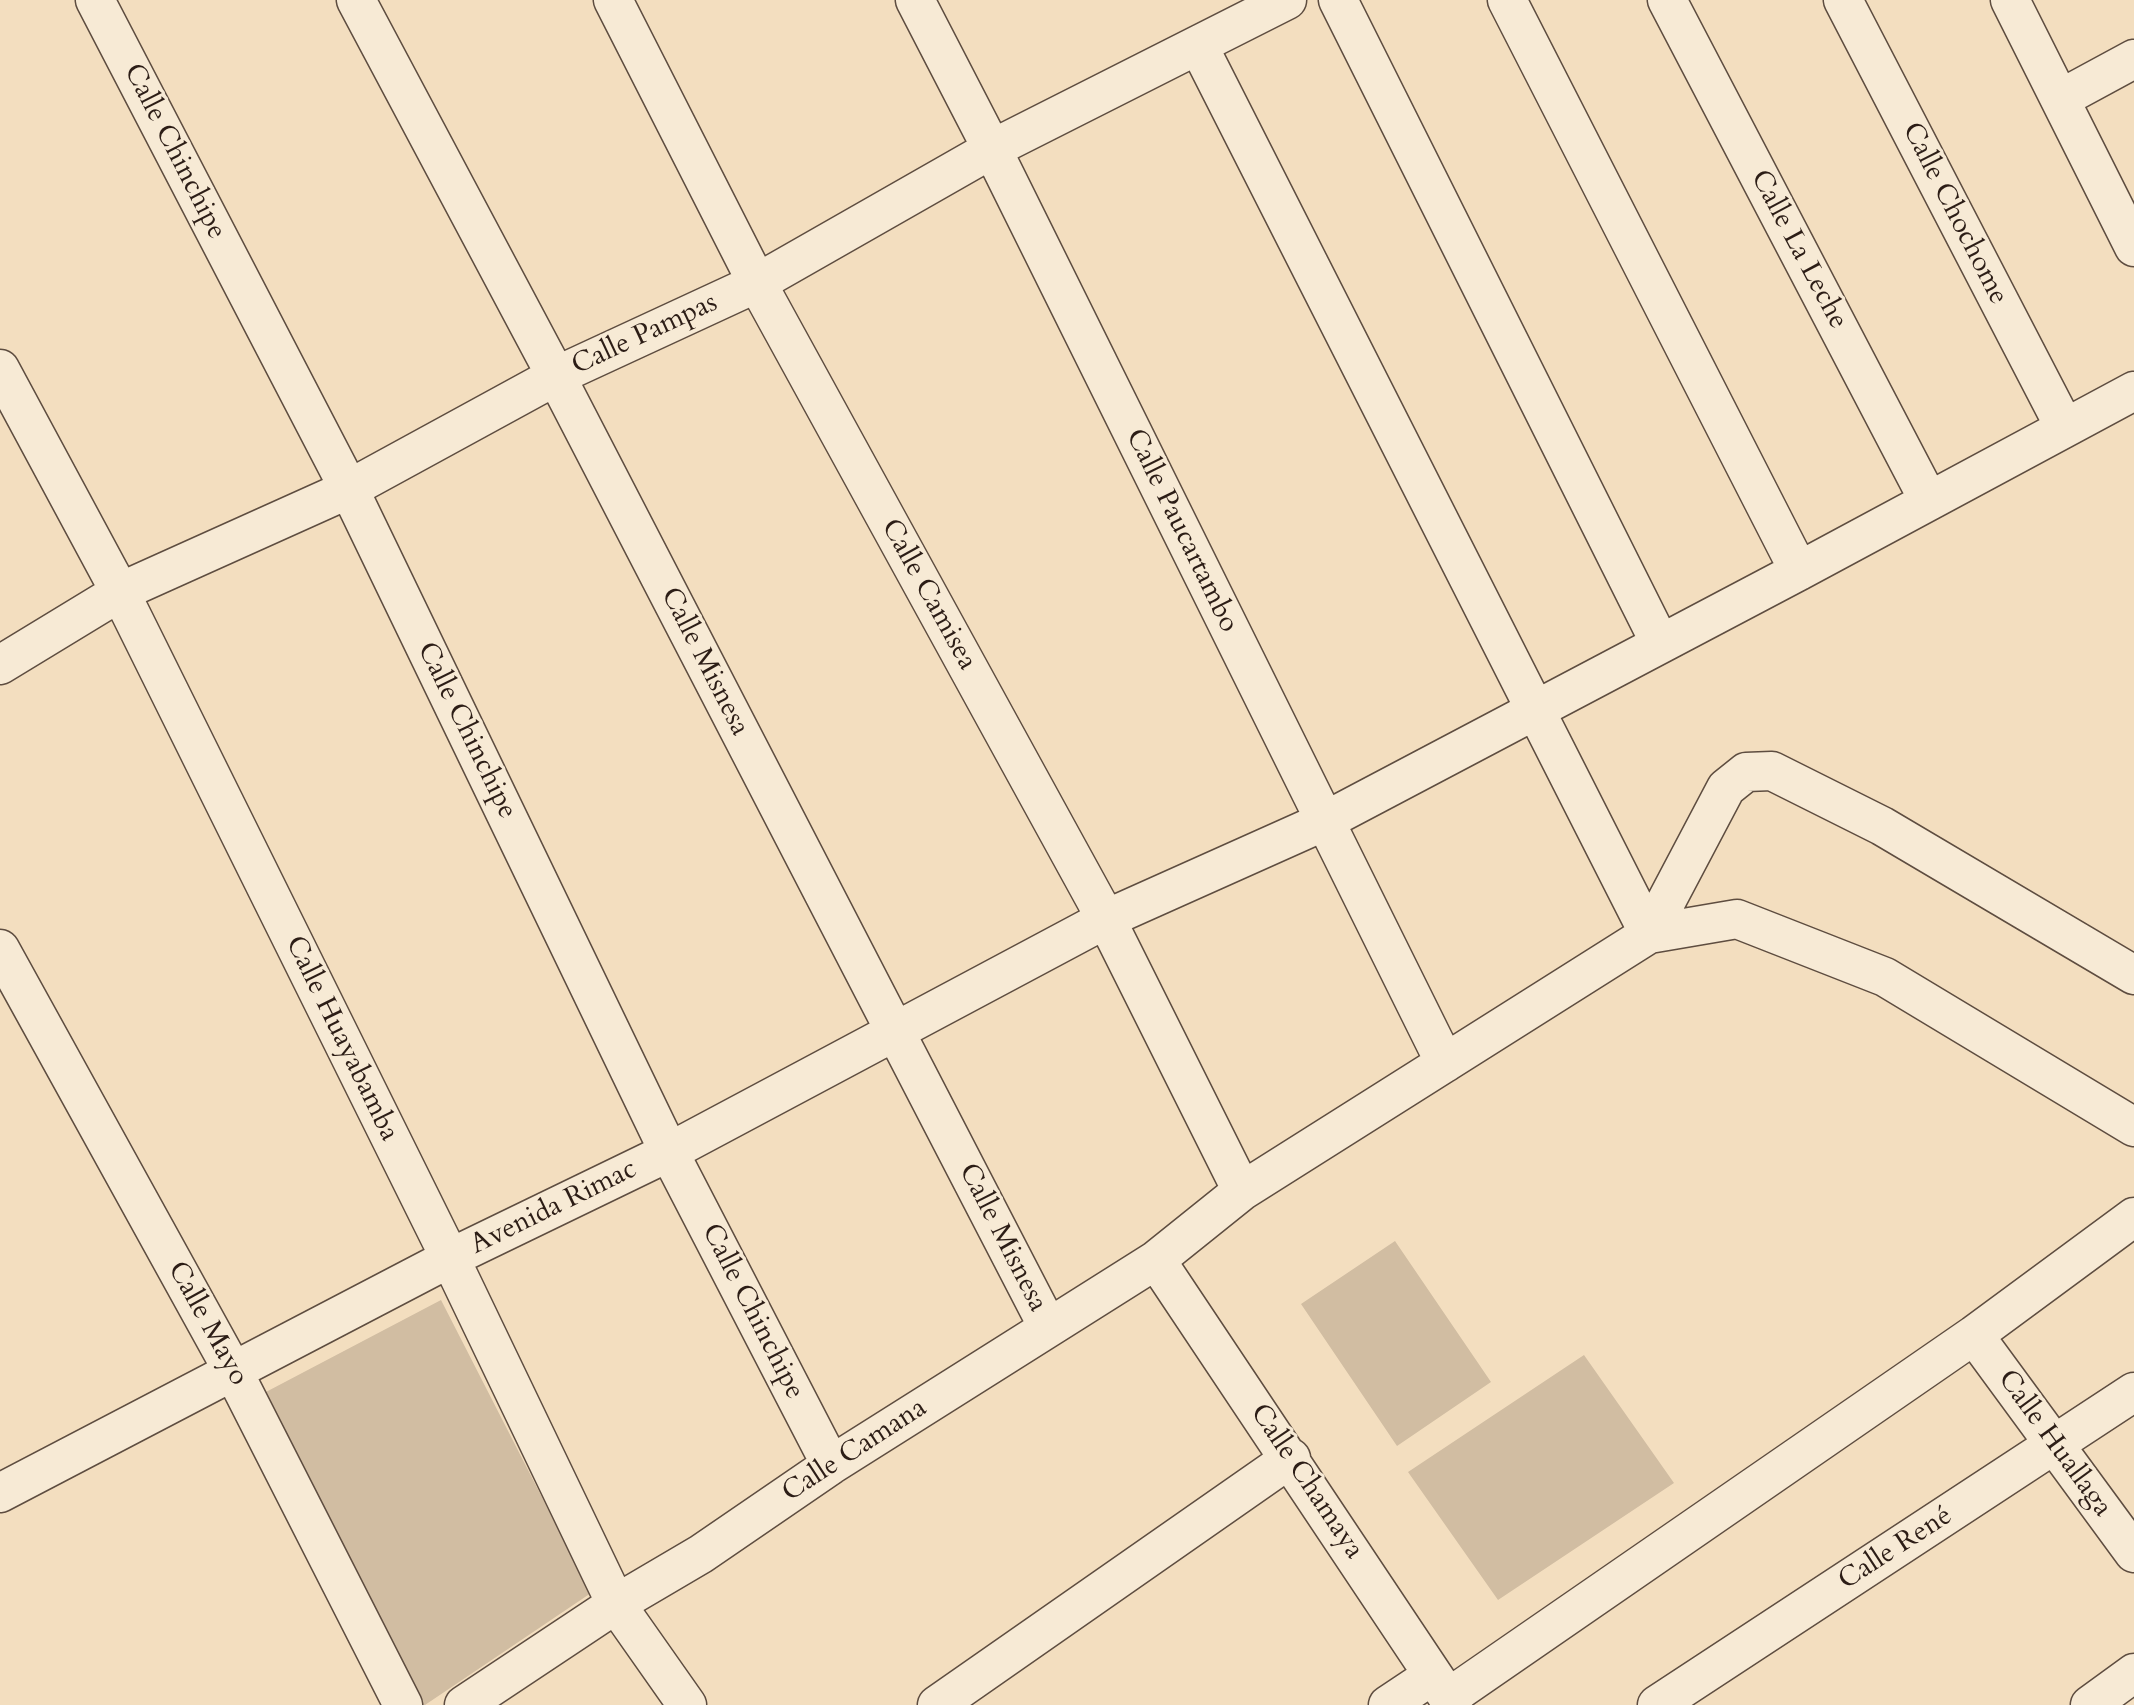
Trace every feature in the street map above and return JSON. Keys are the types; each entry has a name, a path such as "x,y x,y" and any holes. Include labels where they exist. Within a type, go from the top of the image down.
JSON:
{"street":[{"name":"Calle Chinchipe","path":"95,0 349,489 669,1152 831,1465"},
{"name":"Calle Misnesa","path":"356,0 556,376 1048,1327"},
{"name":"Calle Camisea","path":"613,0 757,283 1106,919 1242,1191"},
{"name":"Calle Pampas","path":"0,665 120,592 349,489 556,376 757,283 992,149 1287,0"},
{"path":"1338,0 1660,643"},
{"path":"1507,0 1799,571"},
{"name":"Calle La Leche","path":"1667,0 1929,501"},
{"name":"Calle Chochome","path":"1843,0 2065,428"},
{"path":"2010,0 2132,236"},
{"name":"Calle Paucartambo","path":"921,2 1445,1063"},
{"path":"1198,45 1649,934"},
{"path":"2060,99 2134,59"},
{"name":"Calle Huayabamba","path":"0,369 120,592 450,1258 616,1604 687,1705"},
{"name":"Avenida Rimac","path":"3,1485 233,1371 450,1258 669,1152 1106,919 1325,821 2134,391"},
{"path":"1649,934 1726,788 1746,772 1772,771 1882,826 2134,975"},
{"path":"1649,934 1737,919 1885,977 2134,1127"},
{"name":"Calle Camana","path":"464,1705 616,1604 701,1554 831,1465 1156,1260 1242,1191 1649,934"},
{"name":"Calle Mayo","path":"0,949 233,1371 403,1705"},
{"path":"1388,1705 1445,1692 1974,1335 2134,1217"},
{"name":"Calle Chamaya","path":"1156,1260 1445,1692"},
{"name":"Calle Huallaga","path":"1974,1335 2134,1553"},
{"name":"Calle René","path":"1657,1705 2134,1392"},
{"path":"937,1705 1291,1458"},
{"path":"2090,1705 2134,1673"}],"shaded area":[{"path":"1395,1241 1491,1382 1397,1446 1301,1304"},
{"path":"441,1300 591,1593 425,1705 414,1705 264,1393"},
{"path":"1584,1355 1674,1483 1498,1600 1408,1472"}]}
